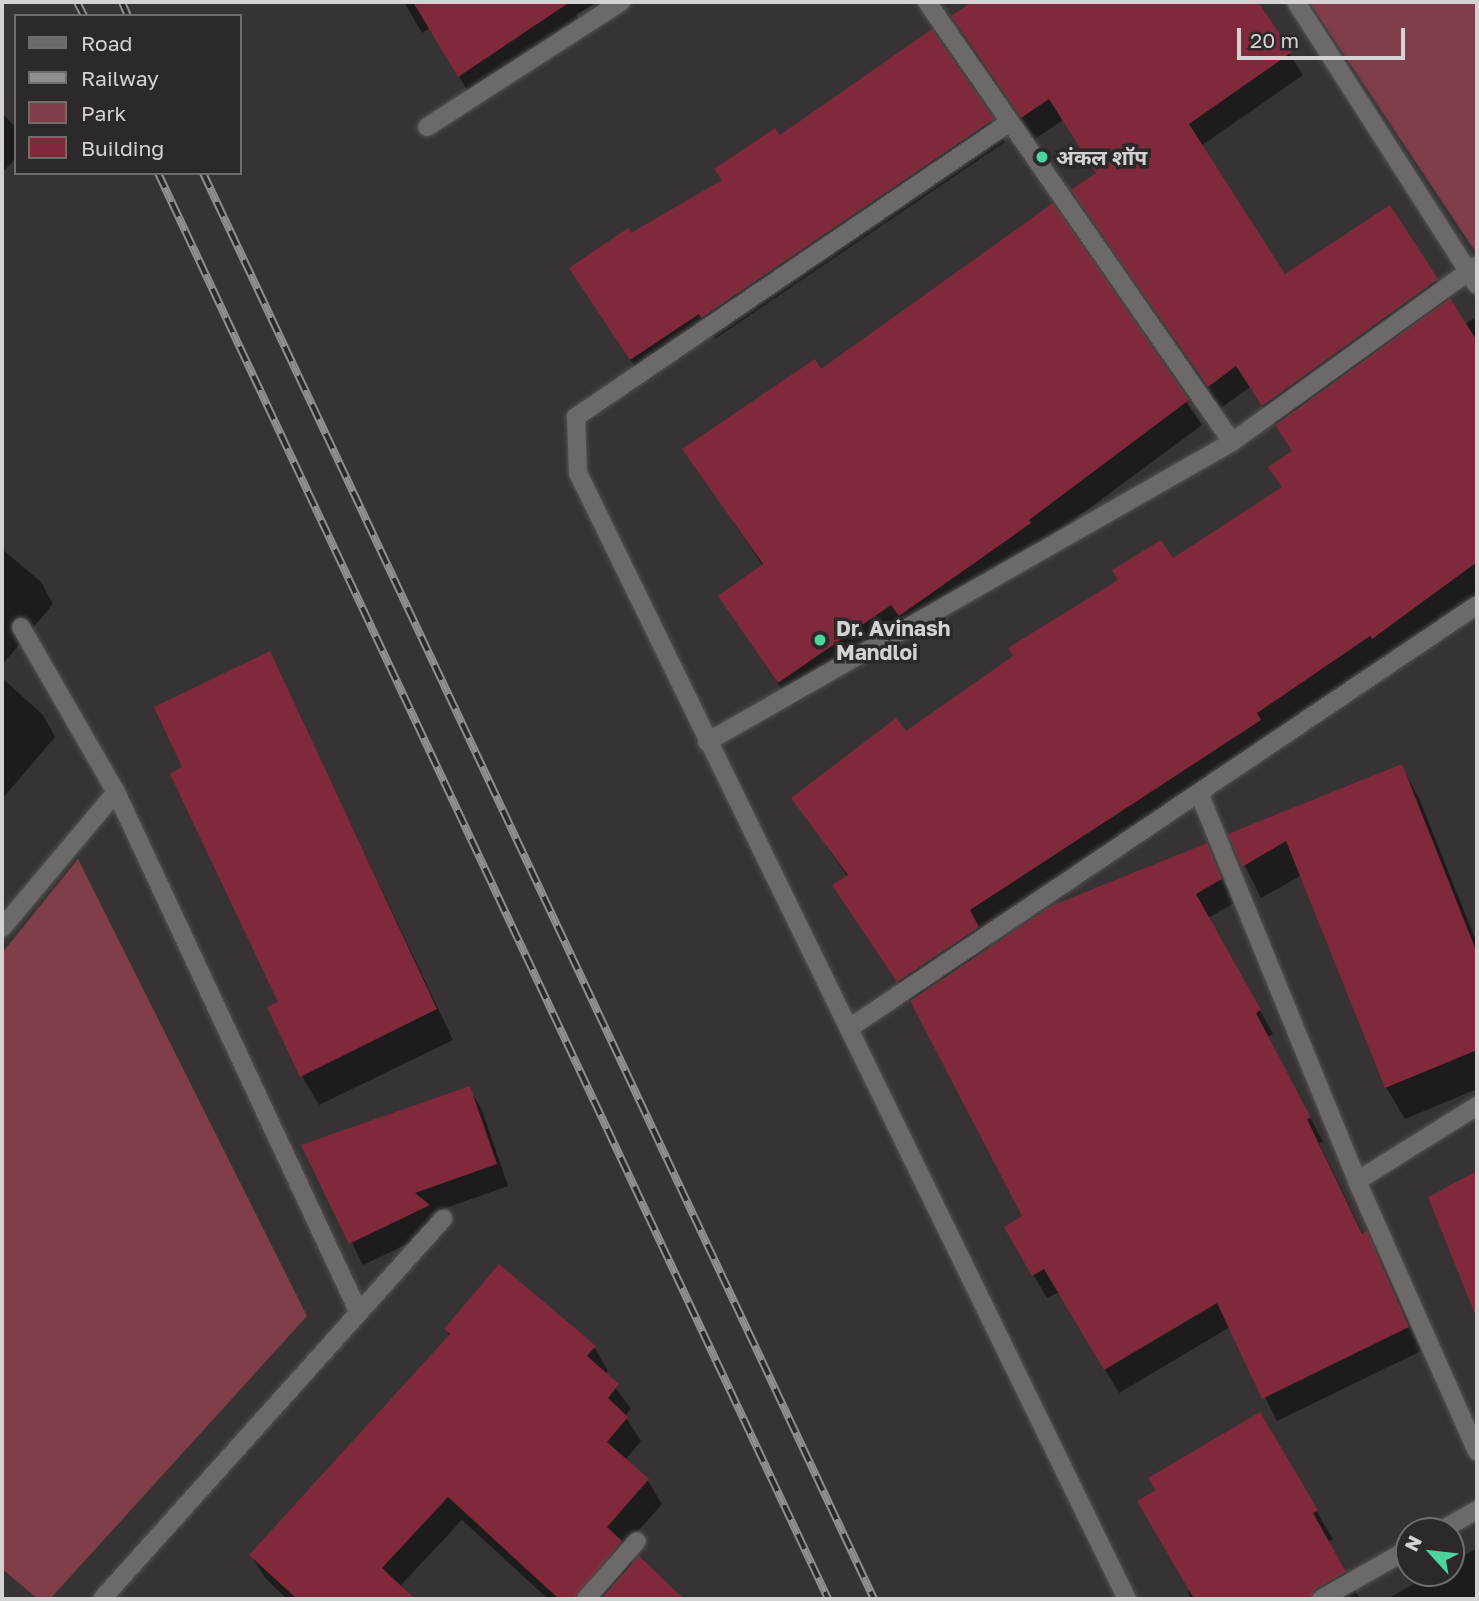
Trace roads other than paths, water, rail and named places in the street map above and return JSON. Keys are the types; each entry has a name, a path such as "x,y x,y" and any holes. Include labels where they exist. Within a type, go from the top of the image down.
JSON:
{"street":[{"path":"427,127 621,2"},
{"path":"928,2 1232,442"},
{"path":"707,742 1232,442 1474,274 1296,2"},
{"path":"1010,122 576,417 578,473 707,742 851,1027 1127,1599"},
{"path":"851,1027 1477,605"},
{"path":"21,627 116,792 358,1311"},
{"path":"2,928 116,792"},
{"path":"1199,793 1357,1181 1472,1424 1477,1452"},
{"path":"1357,1181 1477,1106"},
{"path":"102,1599 443,1219"},
{"path":"586,1599 637,1541"},
{"path":"1321,1599 1395,1557"}],"railway":[{"path":"77,2 83,14"},
{"path":"122,2 127,14"},
{"path":"159,175 828,1599"},
{"path":"204,175 874,1599"}],"place":[{"name":"अंकल शॉप","path":"1042,157"},
{"name":"Dr. Avinash Mandloi","path":"820,640"}]}
